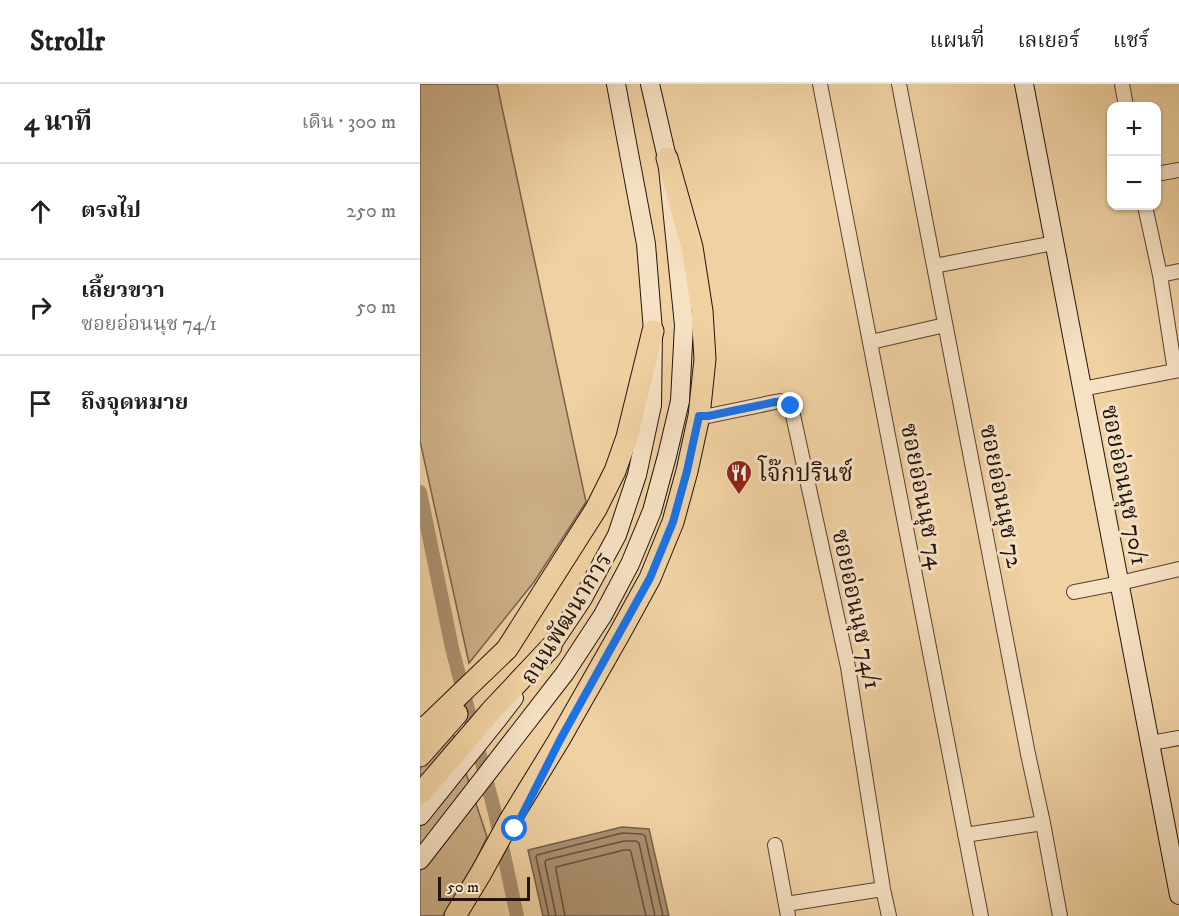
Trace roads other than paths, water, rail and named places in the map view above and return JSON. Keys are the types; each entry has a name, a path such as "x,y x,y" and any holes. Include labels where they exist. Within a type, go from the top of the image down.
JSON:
{"main road":[{"name":"ถนนพัฒนาการ","path":"551,647 582,600 617,535 637,475 652,405 653,331 646,244 616,84"},
{"name":"ถนนพัฒนาการ","path":"420,860 565,673 603,615 630,564 652,511 680,401 684,325 667,158 650,84"},
{"name":"ซอยอ่อนนุช 70/1","path":"1024,84 1179,896"},
{"path":"467,916 484,889 513,825 650,578 673,522 687,471 699,416 705,359 702,311 692,247 667,158"},
{"path":"420,756 449,714 501,657 596,509 615,471 627,437 653,331"},
{"path":"423,805 551,647"},
{"path":"420,730 449,714"},
{"path":"455,916 513,825"}],"street":[{"name":"ซอยอ่อนนุช 74","path":"820,84 981,916"},
{"name":"ซอยอ่อนนุช 72","path":"899,84 1060,916"},
{"path":"1122,84 1125,102"},
{"path":"1161,173 1179,170"},
{"path":"1082,389 1177,370 1146,210"},
{"path":"934,266 1054,243"},
{"path":"1160,275 1179,271"},
{"path":"871,342 945,325"},
{"name":"ซอยอ่อนนุช 74/1","path":"699,416 780,401 791,406 848,667 889,916"},
{"path":"1074,592 1179,570"},
{"path":"1151,743 1179,738"},
{"path":"965,835 1043,822"},
{"path":"775,845 787,910 883,889"}],"water":[{"path":"622,827 649,829 669,916 543,916 528,850"}],"waterway":[{"path":"420,492 452,648 495,813 517,916"}],"place":[{"name":"โจ๊กปรินซ์","path":"739,496"}]}
